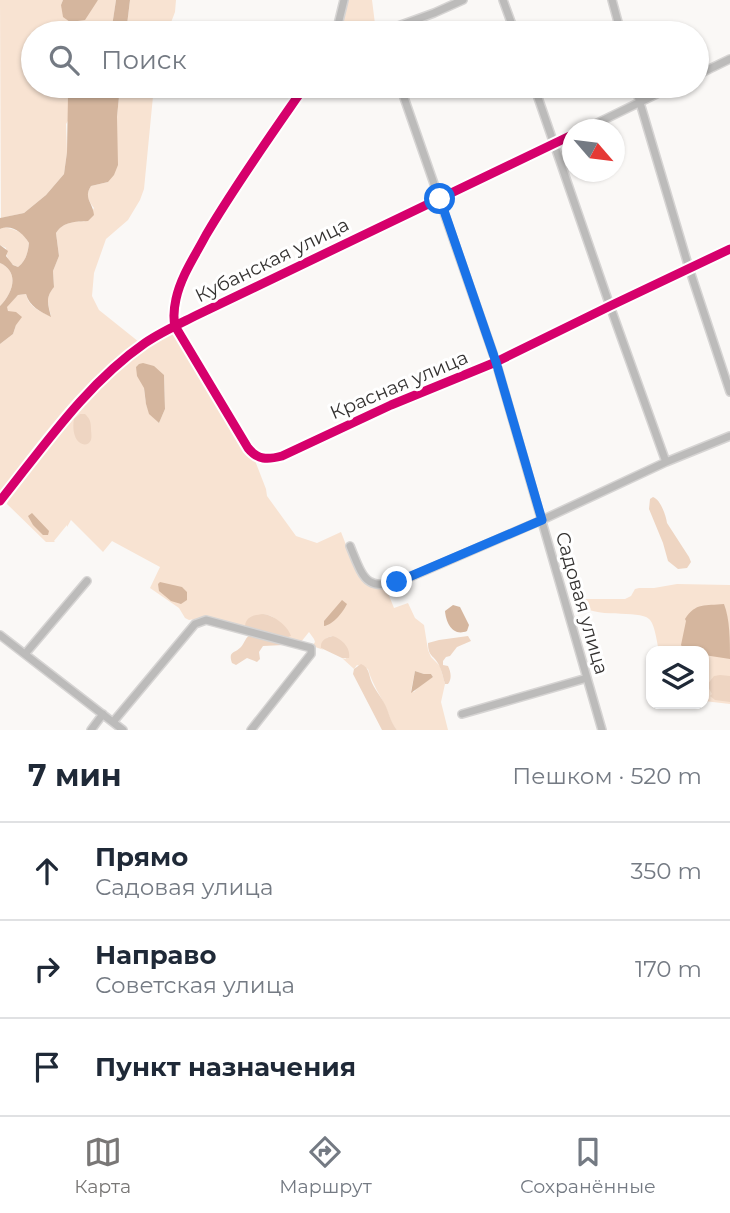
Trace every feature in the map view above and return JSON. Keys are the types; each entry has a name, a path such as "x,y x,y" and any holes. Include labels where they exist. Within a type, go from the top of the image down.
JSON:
{"street":[{"path":"339,21 344,0"},
{"path":"412,21 463,0"},
{"path":"503,0 511,21"},
{"path":"612,0 618,21"},
{"path":"709,69 730,59"},
{"path":"175,326 176,298 191,262 235,188 297,98"},
{"name":"Садовая улица","path":"404,98 496,362 602,730"},
{"path":"538,98 666,462"},
{"path":"639,98 689,268 730,392"},
{"path":"605,119 648,98"},
{"name":"Кубанская улица","path":"0,501 92,388 112,368 156,336 562,140"},
{"name":"Красная улица","path":"175,326 248,448 264,459 282,456 391,405 496,362 730,249"},
{"path":"350,546 360,570 373,584 384,585 406,579 730,436"},
{"path":"25,654 87,581"},
{"path":"113,722 199,622 211,620 311,648 311,654 251,730"},
{"path":"0,635 123,730"},
{"path":"461,714 587,678"},
{"path":"91,730 103,715"}],"shaded area":[{"path":"0,0 63,0 61,5 93,6 98,0 116,0 113,21 21,21 21,98 83,98 66,124 67,152 64,174 46,195 24,213 1,218"},
{"path":"63,0 98,0 85,20 69,21 63,17"},
{"path":"116,0 130,0 127,21 113,21"},
{"path":"130,0 176,0 172,21 127,21"},
{"path":"346,0 372,0 375,21 342,21"},
{"path":"68,98 119,98 118,165 114,175 108,182 91,186 88,197 94,215 88,221 66,224 56,233 59,256 53,271 54,287 48,298 51,317 39,311 26,294 18,295 7,307 8,311 16,312 22,317 13,334 0,344 0,306 11,289 12,277 0,263 0,245 8,251 6,256 13,265 18,267 26,256 29,243 17,230 0,229 0,218 24,213 46,195 64,174"},
{"path":"119,98 153,98 144,189 128,220 106,239 94,273 92,296 99,310 139,342 82,394 0,494 0,344 13,334 16,325 6,307 18,295 26,294 32,305 51,316 48,298 54,286 53,271 59,256 56,233 66,224 87,221 94,208 88,197 89,189 91,186 108,182 117,140"},
{"path":"4,227 19,232 29,243 26,256 18,267 10,262 6,248 0,245 0,229"},
{"path":"0,263 10,272 12,283 0,306"},
{"path":"170,331 176,334 245,450 254,458 267,496 296,536 317,543 341,532 363,579 374,587 386,588 394,608 408,603 415,618 424,625 428,650 440,666 445,684 441,702 448,730 397,730 368,669 357,665 354,669 342,658 346,659 333,636 324,641 321,648 324,650 312,646 315,642 309,632 301,642 285,638 278,622 268,615 263,614 248,628 207,617 189,620 179,608 150,588 160,567 112,541 103,552 71,520 55,542 46,542 7,504 8,497 82,407 102,385 145,347","holes":["164,375 165,409 159,423 147,407 144,388","415,671 431,674 433,677 414,692 411,691"]},
{"path":"143,363 154,366 164,375 165,409 159,423 149,414 144,388 137,376 136,367"},
{"path":"85,414 90,422 91,439 85,445 76,439 73,428 74,419"},
{"path":"653,497 660,504 667,523 689,557 691,562 687,568 678,569 668,561 649,509 650,499"},
{"path":"32,513 49,531 48,535 43,535 33,525 28,516"},
{"path":"160,582 182,587 187,592 187,600 181,604 171,601 159,591"},
{"path":"677,584 730,585 730,704 709,702 709,646 658,646 651,621 644,616 604,613 585,608 578,603 581,599 625,599 631,596 635,589"},
{"path":"342,600 347,604 343,611 334,621 324,626 324,621"},
{"path":"724,604 729,623 730,659 709,656 709,646 681,645 685,619 693,610 702,606"},
{"path":"453,605 460,607 469,625 467,631 458,632 449,624 445,611"},
{"path":"263,614 280,622 291,636 285,638 245,626 249,618"},
{"path":"251,634 284,645 263,646 257,662 247,658 236,665 232,663 231,655"},
{"path":"333,636 345,644 349,658 342,658 321,648 326,638"},
{"path":"468,636 471,641 457,647 443,661 451,675 448,684 445,684 439,665 429,651 428,643"},
{"path":"361,664 367,669 397,730 382,730 353,674 354,669"},
{"path":"415,671 431,674 433,677 411,693"},
{"path":"714,676 730,676 730,702 715,700 710,696 712,694 709,682"}],"cycle path":[{"path":"297,98 206,235 181,282 174,309 175,326 248,448 259,457 282,456 391,405 496,362 730,249"},
{"path":"0,501 85,397 124,359 151,339 562,140"}],"route":[{"path":"397,582 542,520 496,362 440,199"}]}
